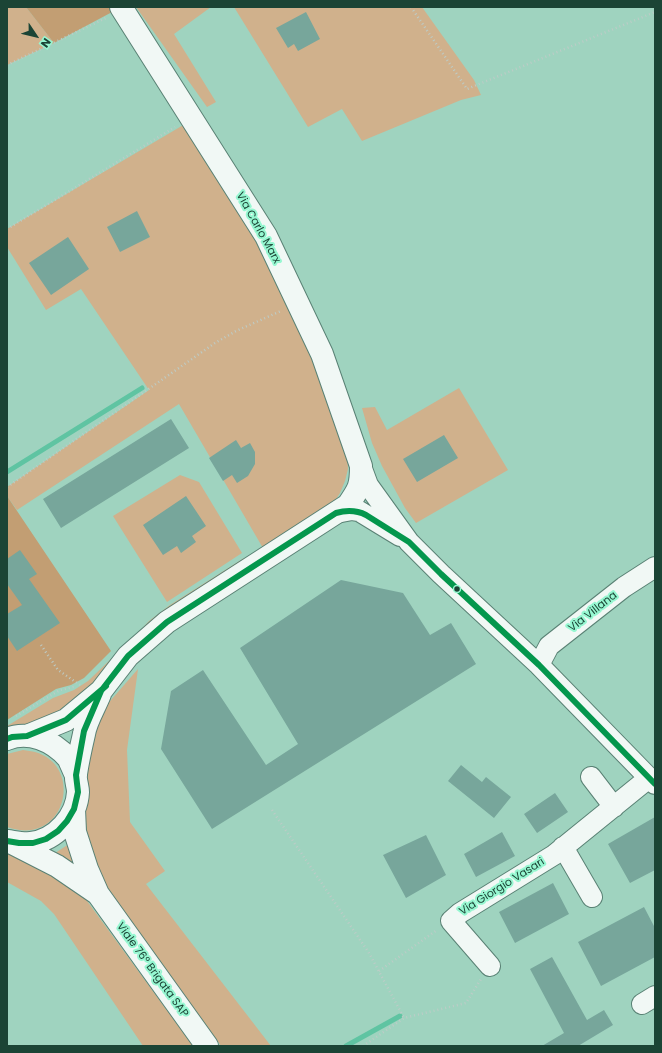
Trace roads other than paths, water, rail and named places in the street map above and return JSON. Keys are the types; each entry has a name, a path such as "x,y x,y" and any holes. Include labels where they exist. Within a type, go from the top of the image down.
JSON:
{"street":[{"name":"Via Carlo Marx","path":"122,9 266,236 322,354 361,466 361,482 365,493"},
{"path":"17,737 66,720 101,691 128,656 167,622 365,493"},
{"path":"365,493 360,506 366,514"},
{"path":"365,493 409,542 441,574 539,665 652,781"},
{"path":"336,513 352,510 359,511 409,542"},
{"name":"Via Villana","path":"539,665 549,646 624,587 655,567"},
{"path":"98,894 87,869 75,832 74,809 78,792 76,775 84,732 101,691"},
{"path":"17,737 43,739 58,748 69,760 76,775"},
{"path":"591,777 614,807"},
{"name":"Via Giorgio Vasari","path":"490,966 451,921 460,913 554,855 614,807 652,781"},
{"path":"7,841 32,843 46,839 58,831 67,821 74,809"},
{"path":"7,841 57,866 98,894"},
{"path":"563,847 592,897"},
{"name":"Viale 76° Brigata SAP","path":"98,894 207,1046"}],"waterway":[{"path":"7,472 142,388"},
{"path":"346,1046 400,1016"}]}
